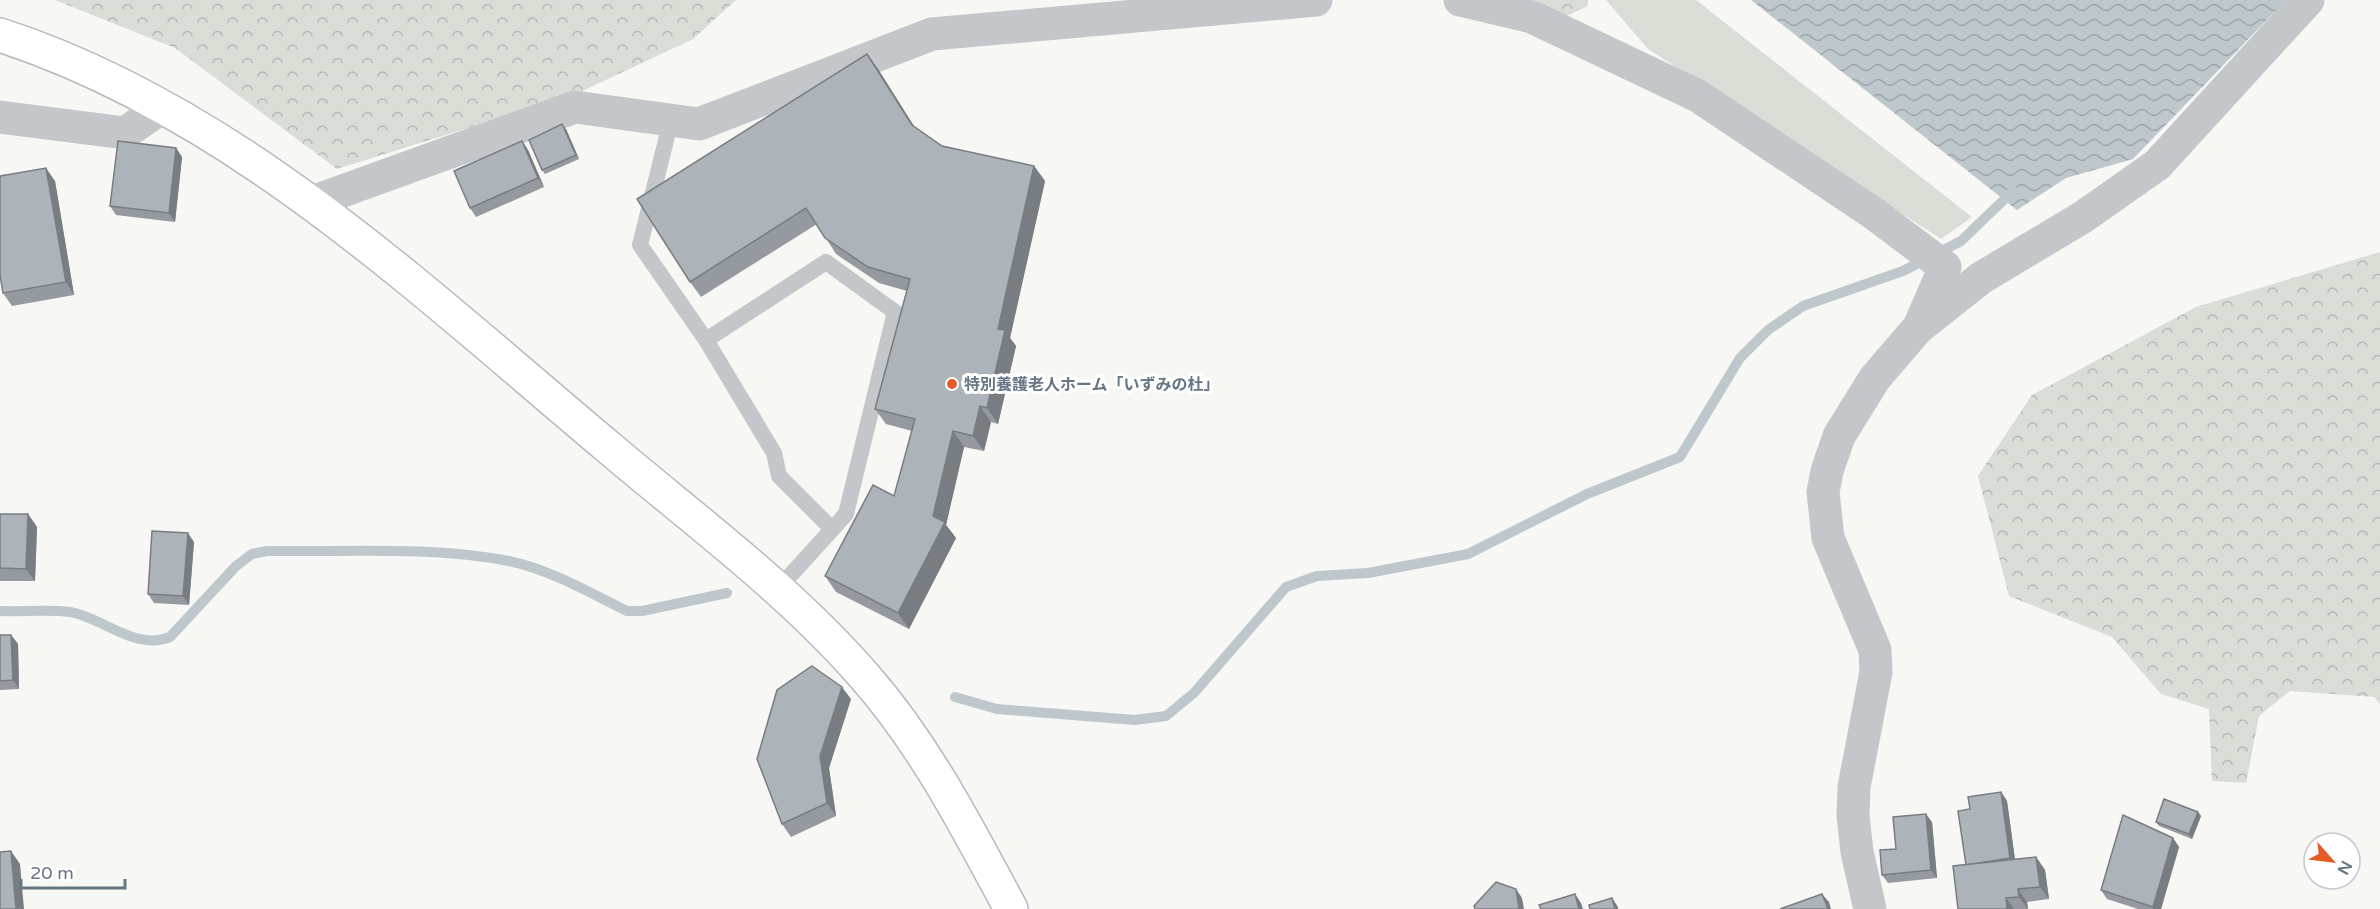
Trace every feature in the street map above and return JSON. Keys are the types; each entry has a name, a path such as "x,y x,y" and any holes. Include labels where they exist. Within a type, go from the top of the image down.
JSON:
{"street":[{"path":"312,202 574,107 699,124 932,34 1316,0"},
{"path":"1460,0 1532,17 1698,96 1873,213 1946,267 1918,328"},
{"path":"1869,909 1857,852 1853,815 1854,787 1876,672 1875,650 1828,538 1823,492 1827,471 1839,436 1875,378 1918,328 1981,278 2083,217 2157,165 2308,0"},
{"path":"0,35 90,69 161,108 312,202 393,266 777,590 865,676 902,722 955,804 1011,909"},
{"path":"0,117 125,133 161,108"}],"lane":[{"path":"671,120 640,245 706,340 774,453 779,476 832,529"},
{"path":"706,340 826,262 895,312 846,514 777,590"}],"green space":[{"path":"55,0 736,0 693,39 576,94 337,169 175,48"},
{"path":"1518,0 1588,0 1588,6 1564,17"},
{"path":"1606,0 1696,0 1972,217 1941,239 1648,49"},
{"path":"2380,252 2380,704 2374,697 2290,691 2259,716 2246,783 2212,781 2209,709 2161,694 2112,637 2009,596 1978,476 2032,395 2196,307"}],"water":[{"path":"1751,0 2286,0 2133,159 2066,178 2017,210"}],"building":[{"name":"特別養護老人ホーム「いずみの杜」","path":"867,54 912,125 942,146 1034,166 998,329 1005,330 987,408 980,406 973,436 953,431 933,516 945,522 898,613 825,576 873,485 894,496 915,419 875,409 910,279 868,267 825,238 806,208 690,282 637,199"},
{"path":"562,124 576,155 542,170 529,140"},
{"path":"118,141 176,148 169,213 110,206"},
{"path":"522,141 538,178 470,208 454,171"},
{"path":"46,168 66,282 3,293 0,275 0,176"},
{"path":"0,514 28,514 26,569 0,568"},
{"path":"152,531 188,533 183,596 148,594"},
{"path":"0,635 11,635 13,680 0,681"},
{"path":"812,666 842,687 820,756 827,803 782,824 757,759 777,690"},
{"path":"2001,792 2010,858 1966,865 1958,811 1970,809 1968,797"},
{"path":"2164,799 2198,812 2189,834 2156,822"},
{"path":"1926,814 1931,870 1882,875 1880,850 1896,849 1893,817"},
{"path":"2123,815 2173,838 2153,907 2101,890"},
{"path":"11,851 16,909 0,909 0,852"},
{"path":"2036,857 2040,887 2018,889 2019,897 2006,898 2007,909 1958,909 1953,866"},
{"path":"1496,882 1516,889 1519,909 1475,909 1474,906"},
{"path":"1575,894 1579,909 1541,909 1539,905"},
{"path":"1822,894 1828,909 1780,909"},
{"path":"1612,898 1615,909 1590,909 1589,905"}],"waterway":[{"path":"955,697 997,709 1135,720 1166,716 1194,693 1286,587 1317,576 1368,573 1468,554 1587,494 1680,457 1740,358 1768,330 1803,306 1903,271 1961,241 2013,191"},
{"path":"0,611 70,612 83,615 132,637 157,640 170,637 236,566 252,554 267,551 389,551 479,556 509,561 540,570 627,611 642,611 727,593"}],"place":[{"name":"特別養護老人ホーム「いずみの杜」","path":"952,384"}]}
